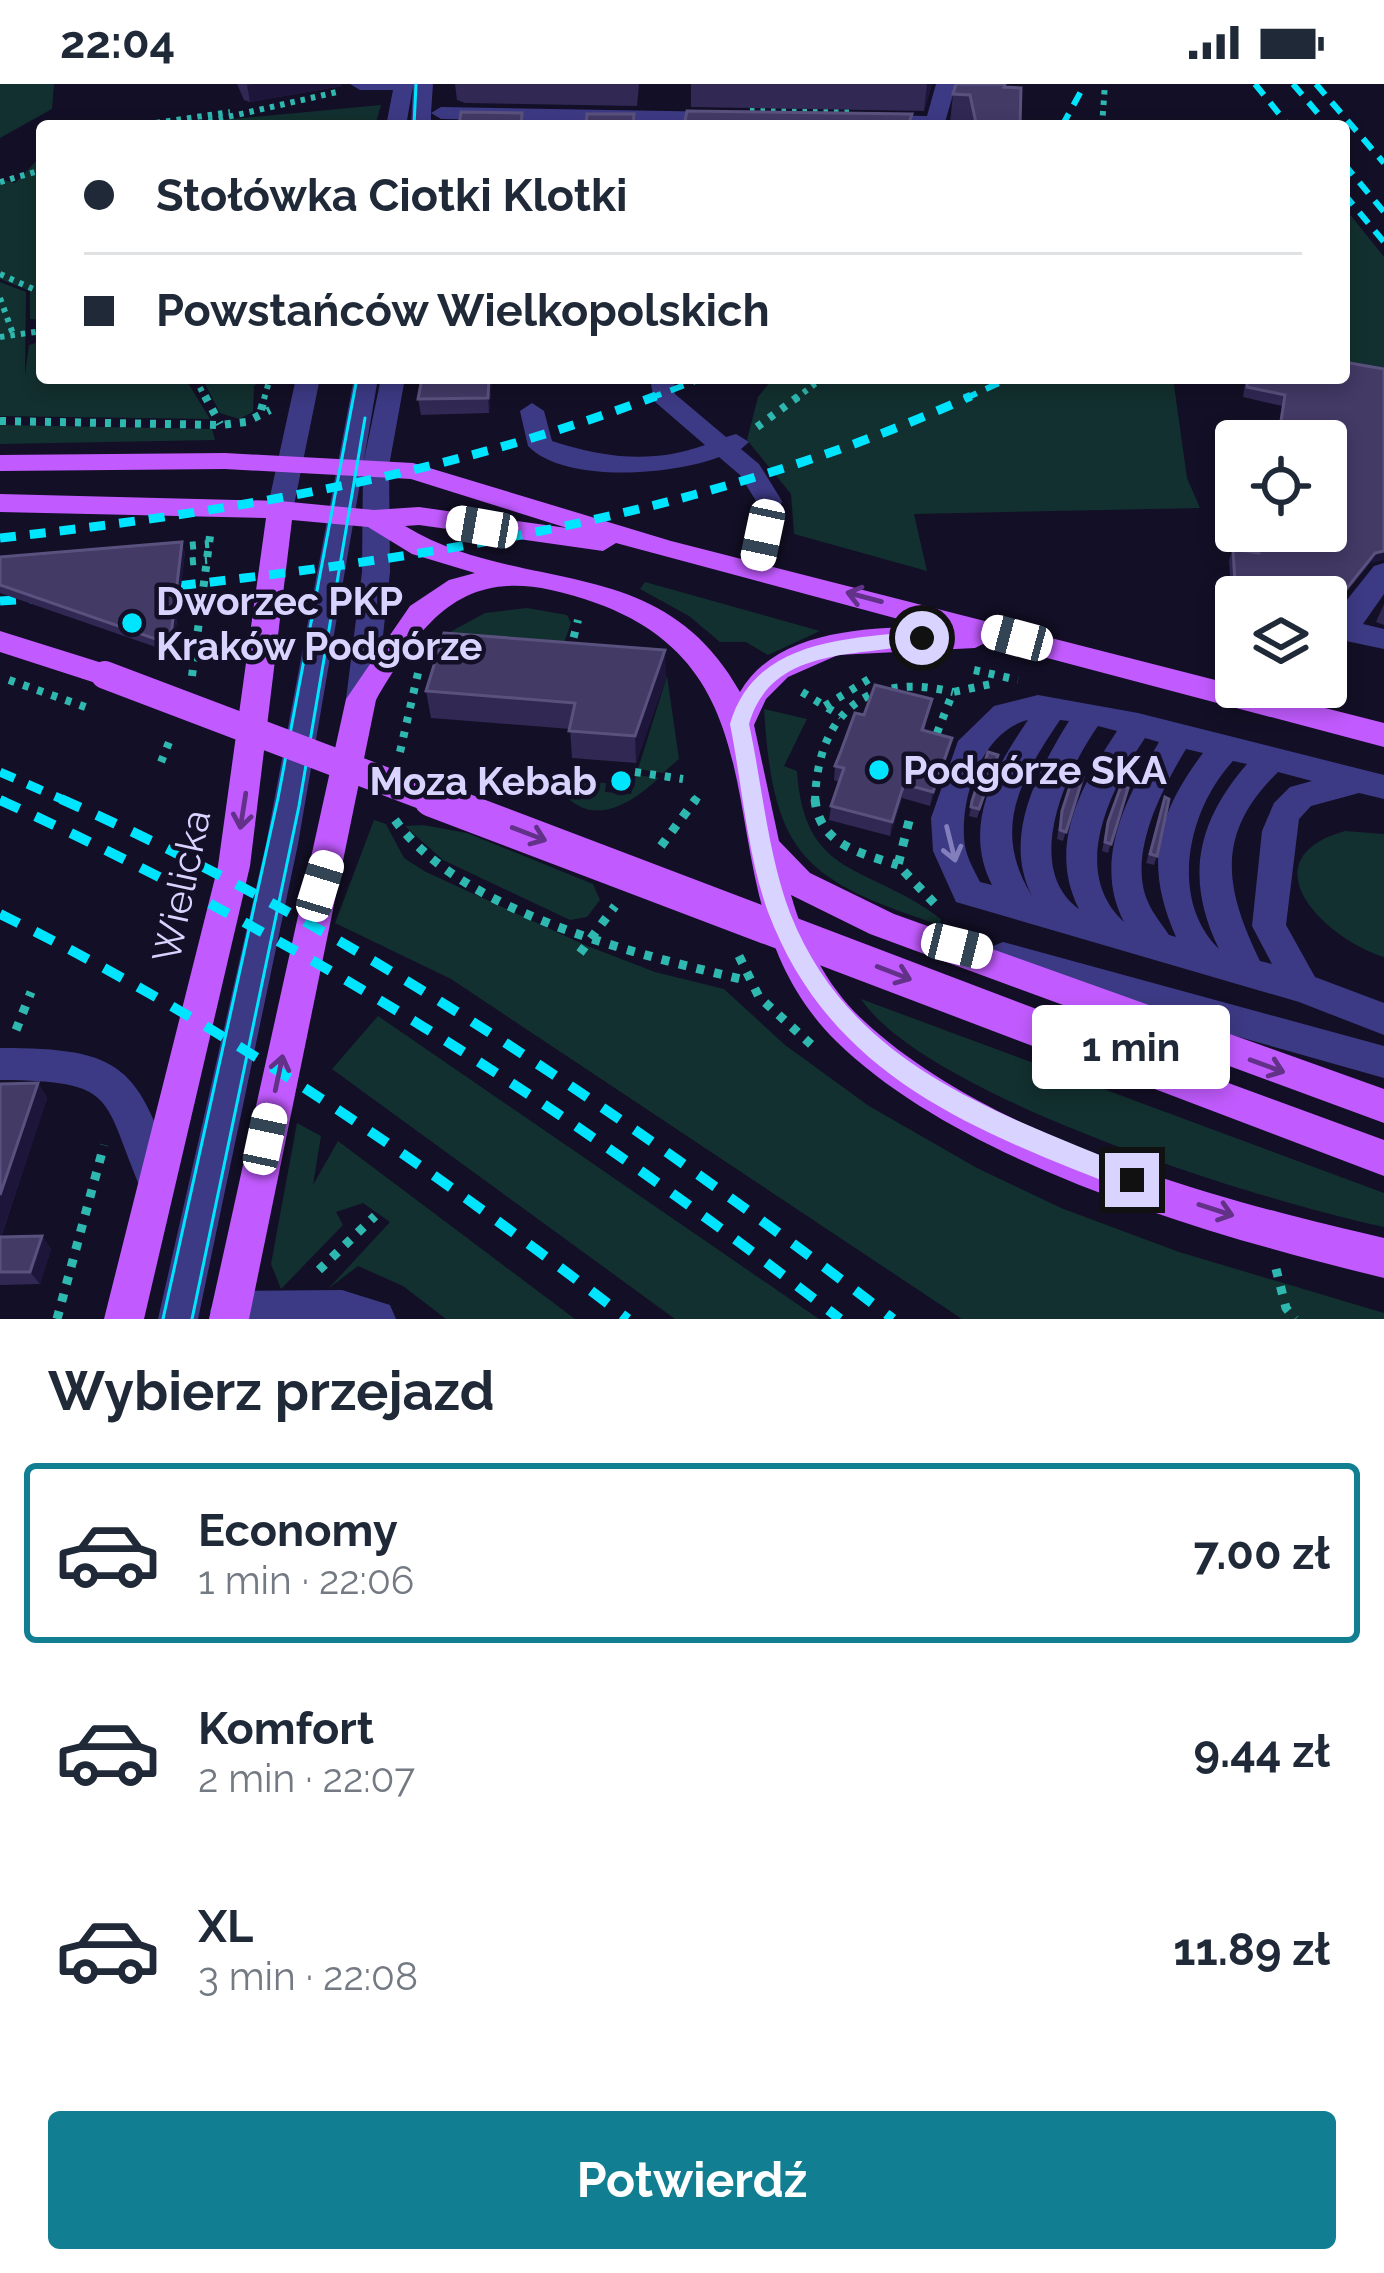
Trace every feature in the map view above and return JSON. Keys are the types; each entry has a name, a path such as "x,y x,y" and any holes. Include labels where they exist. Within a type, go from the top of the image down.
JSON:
{"main road":[{"path":"0,463 363,465 500,494 666,549"},
{"path":"0,502 280,510 374,519 419,516 666,549 1017,638 1215,680"},
{"name":"Wielicka","path":"124,1319 234,866 280,510"},
{"path":"374,519 430,550 614,598 665,623 716,674 740,724 778,910 816,988 851,1033 919,1085 1058,1152 1169,1195 1384,1258"},
{"path":"230,1315 362,699 402,629 433,598 484,579 545,579"},
{"path":"740,724 763,681 814,650 881,639 1017,638"},
{"path":"0,641 105,675 1384,1158"},
{"path":"1326,708 1384,735"},
{"path":"762,843 781,868 821,896 1384,1106"}],"street":[{"path":"361,86 403,84 397,120"},
{"path":"421,120 423,84"},
{"path":"443,84 440,119 748,118"},
{"path":"935,120 946,84"},
{"name":"Wielicka","path":"280,510 307,384"},
{"path":"362,699 376,572 374,519 363,465 366,384"},
{"path":"178,1319 281,844 338,516 363,465 391,384"},
{"path":"662,384 663,396 730,444 769,501 756,569"},
{"path":"532,411 541,446 624,466 667,467 730,444"},
{"path":"1347,620 1384,573"},
{"path":"1347,636 1384,640"},
{"path":"1020,907 999,865 995,834 1017,761 1053,707"},
{"path":"1376,785 1053,707 1005,714 984,727 968,749 947,818 950,851 968,892 1304,988 1384,1019"},
{"path":"1062,919 1037,870 1037,845 1055,773 1091,713"},
{"path":"1109,932 1083,882 1082,856 1102,776 1138,724"},
{"path":"1156,946 1129,895 1128,869 1144,793 1179,735"},
{"path":"1203,959 1172,882 1185,808 1211,762 1227,747"},
{"path":"1248,972 1214,894 1226,818 1244,784 1272,758"},
{"path":"1304,988 1269,926 1280,822 1300,796 1333,785 1376,785"},
{"path":"921,937 1384,1062"},
{"path":"7,1050 107,1077 129,1100 157,1180"},
{"path":"230,1315 342,1310 376,1319"}],"path":[{"path":"1102,120 1105,84"},
{"path":"208,120 361,86"},
{"path":"165,120 226,108 231,113"},
{"path":"0,182 36,172"},
{"path":"0,274 36,290"},
{"path":"0,298 13,334"},
{"path":"0,337 36,332"},
{"path":"198,384 221,424"},
{"path":"0,421 221,424 258,414 268,384"},
{"path":"730,444 815,384"},
{"path":"185,696 212,524"},
{"path":"166,547 209,544"},
{"path":"161,564 207,560"},
{"path":"581,611 568,659 590,660"},
{"path":"958,666 1027,682"},
{"path":"825,706 845,689 887,674"},
{"path":"808,680 800,690 842,716"},
{"path":"898,865 858,853 821,828 816,792 827,752 842,716 881,688 906,681 953,692"},
{"path":"161,762 178,717"},
{"path":"827,752 843,755"},
{"path":"635,772 682,779"},
{"path":"580,953 591,937 676,965 746,980"},
{"path":"7,1050 31,992"},
{"path":"57,1319 108,1129"},
{"path":"296,1310 316,1274 375,1216"}],"green space":[{"path":"0,84 54,84 52,109 0,138"},
{"path":"381,105 377,120 222,120"},
{"path":"36,161 36,320 30,319 30,291 0,279 0,179 15,183"},
{"path":"1350,214 1384,257 1384,382 1350,376"},
{"path":"0,282 26,292 25,375 29,345 36,343 36,384 189,384 210,419 0,416"},
{"path":"205,384 256,384 253,412 239,419 220,413"},
{"path":"768,384 1174,384 1187,478 1200,508 914,514 927,571 794,534 791,494 747,440 758,397"},
{"path":"0,425 212,429 215,440 0,444"},
{"path":"645,582 820,631 768,655 746,642 720,642 689,616 640,589"},
{"path":"527,608 567,615 571,623 562,649 437,639 485,613"},
{"path":"667,676 679,759 663,773 638,769"},
{"path":"764,709 807,719 784,766 797,771 802,806 826,851 914,901 941,919 940,925 856,893 804,855 776,798"},
{"path":"636,775 659,778 611,809 585,809 561,791 566,780 606,783 605,792 631,794"},
{"path":"374,820 386,824 404,858 426,872 585,945 655,972 724,989 785,1045 869,1106 977,1168 1061,1208 1179,1252 1384,1313 1384,1319 962,1319 451,979 335,923"},
{"path":"405,826 467,833 593,884 600,900 587,917 570,920 443,860"},
{"path":"1345,831 1384,834 1384,957 1338,933 1319,916 1304,897 1298,878 1301,860 1316,844"},
{"path":"861,999 1384,1193 1384,1227 1184,1170 1025,1108 954,1073 898,1036"},
{"path":"378,1016 819,1319 675,1319 332,1069"},
{"path":"297,1123 321,1136 313,1185 338,1141 575,1319 446,1319 403,1286 358,1266 328,1289 390,1222 363,1203 336,1212 343,1225 281,1289 271,1264"}],"building":[{"path":"956,84 1021,88 1020,120 975,120 970,95 953,94"},
{"path":"687,111 912,114 910,120 685,120"},
{"path":"461,112 522,113 521,120 460,120"},
{"path":"587,114 634,114 634,120 586,120"},
{"path":"1350,363 1384,369 1384,551 1375,553 1347,588 1347,576 1235,576 1233,552 1347,552 1347,420 1281,420 1285,395 1247,384 1350,384"},
{"path":"421,384 489,384 488,398 418,399"},
{"name":"Dworzec PKP Kraków Podgórze","path":"182,542 170,644 0,585 0,557"},
{"path":"444,633 665,650 635,736 569,731 575,703 426,691"},
{"name":"Podgórze SKA","path":"875,685 932,699 922,730 952,738 933,792 904,784 892,822 831,806 844,768 835,766 855,713 864,715"},
{"path":"988,752 998,755 979,809 971,807"},
{"path":"1074,774 1083,777 1066,832 1060,830 1062,811"},
{"path":"1121,786 1128,788 1111,844 1105,842 1108,822"},
{"path":"1165,797 1169,799 1157,856 1150,854"},
{"path":"38,1083 0,1195 0,1084"},
{"path":"42,1236 30,1272 0,1272 0,1237"}],"tram line":[{"path":"414,120 416,84"},
{"path":"163,1319 278,798 356,384"},
{"path":"192,1319 299,806 365,418"}],"railway":[{"path":"1065,120 1085,84"},
{"path":"1255,84 1284,120"},
{"path":"1293,84 1321,117"},
{"path":"1316,84 1347,120"},
{"path":"1350,124 1384,163"},
{"path":"1350,171 1384,212"},
{"path":"1350,201 1384,242"},
{"path":"654,397 687,384"},
{"path":"966,398 997,384"},
{"path":"966,398 971,396"},
{"path":"0,538 167,517 332,488 496,448 654,397"},
{"path":"648,399 654,397"},
{"path":"150,589 465,545 672,501 773,472 966,398"},
{"path":"0,601 54,598"},
{"path":"0,772 68,802"},
{"path":"61,799 281,908 492,1034 695,1172 893,1319"},
{"path":"5,802 0,800 223,910 435,1034 641,1171 840,1319"},
{"path":"0,914 165,1003 324,1101 478,1207 628,1319"}],"place":[{"name":"Dworzec PKP Kraków Podgórze","path":"132,623"},
{"name":"Podgórze SKA","path":"879,770"},
{"name":"Moza Kebab","path":"621,781"}],"route":[{"path":"922,638 814,650 773,672 744,707 740,724 778,910 816,988 851,1033 877,1055 964,1109 1132,1180"}]}
